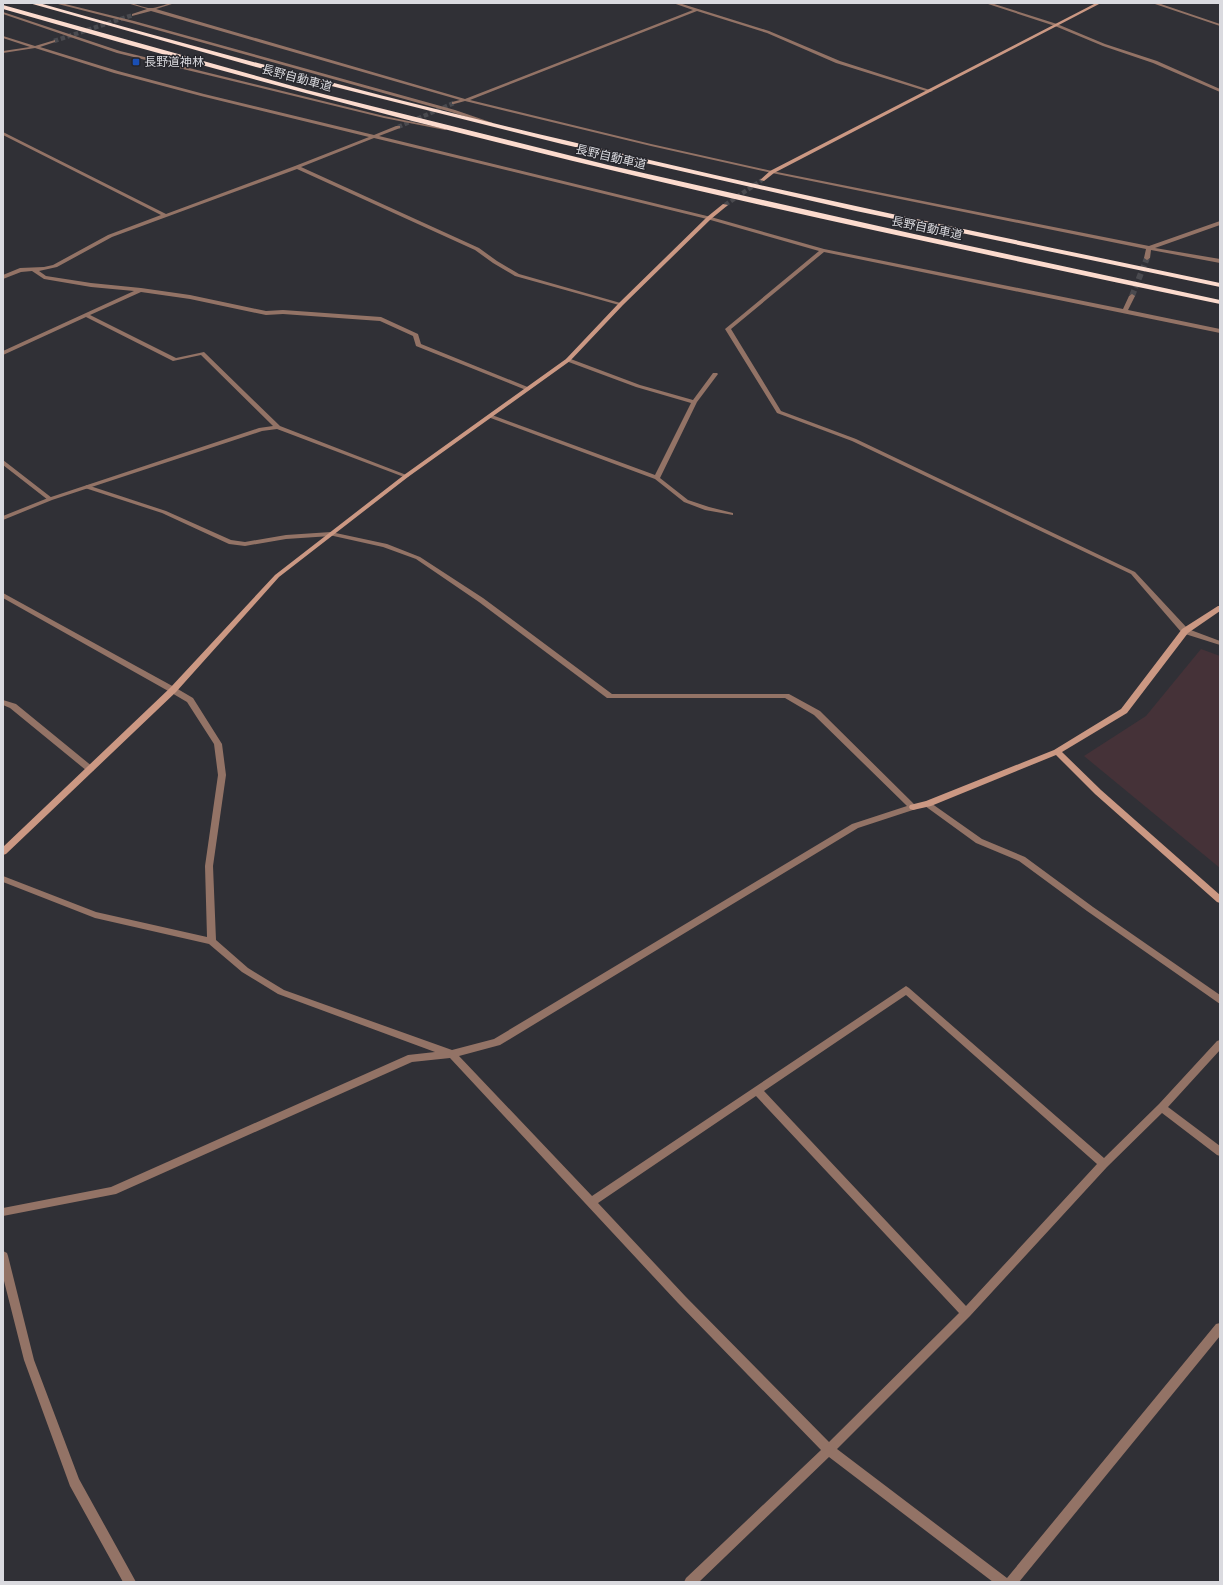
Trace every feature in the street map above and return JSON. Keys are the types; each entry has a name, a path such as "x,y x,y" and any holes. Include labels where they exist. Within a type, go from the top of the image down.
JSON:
{"highway":[{"name":"長野自動車道","path":"32,3 275,70 638,160 844,206 1220,285"},
{"name":"長野自動車道","path":"3,7 172,56 452,130 623,171 831,218 1220,302"}],"street":[{"path":"56,3 133,22 453,111 504,128"},
{"path":"129,3 465,100 651,145 772,172 1220,261"},
{"path":"133,15 173,3"},
{"path":"676,3 768,32 838,62 931,91"},
{"path":"987,3 1056,25 1104,45 1172,68 1220,90"},
{"path":"762,180 772,172 1099,3"},
{"path":"1154,3 1220,25"},
{"path":"454,103 696,10"},
{"path":"3,13 119,52 384,117 452,130"},
{"path":"3,37 123,74 373,137 709,218 823,250 1220,331"},
{"path":"3,52 35,47 54,41"},
{"path":"3,277 20,270 44,269 55,266 110,236 297,167 398,127"},
{"path":"3,132 166,216"},
{"path":"297,167 477,249 494,262 517,275 621,304"},
{"path":"3,852 173,690 277,576 406,476 568,360 621,304 709,218 725,205"},
{"path":"1149,248 1220,223"},
{"path":"1147,258 1149,248"},
{"path":"823,250 728,329 779,412 854,440 1133,573 1186,631 1220,642"},
{"path":"34,270 44,277 91,286 141,290 190,297 266,313 283,312 381,319 416,335 418,345 528,389"},
{"path":"3,353 141,290"},
{"path":"1124,312 1132,296"},
{"path":"86,315 175,360 202,353 278,426 406,476"},
{"path":"568,360 638,386 694,402"},
{"path":"657,478 694,402 715,374"},
{"path":"490,416 657,478 686,501 731,514"},
{"path":"3,518 50,499 261,429 278,426"},
{"path":"3,462 50,499"},
{"path":"87,487 164,512 229,542 245,544 286,537 331,534 384,545 418,558 481,600 610,696 786,696 817,713 913,807"},
{"path":"3,595 190,700 218,744 222,775 209,866 212,941"},
{"path":"3,1212 112,1190 411,1058 452,1054 497,1042 855,826 913,807 928,804 1058,752 1124,711 1186,631 1220,608"},
{"path":"3,702 14,706 90,769"},
{"path":"1058,752 1098,792 1220,900"},
{"path":"928,804 979,840 1022,859 1090,909 1220,1000"},
{"path":"3,879 95,916 212,941 244,970 281,992 452,1054 590,1203 829,1450 1003,1582"},
{"path":"590,1203 906,990 1104,1164"},
{"path":"690,1582 829,1450 966,1313 1104,1164 1162,1107 1220,1044"},
{"path":"757,1090 966,1313"},
{"path":"1162,1107 1220,1152"},
{"path":"3,1256 29,1360 74,1482 130,1582"},
{"path":"1011,1582 1220,1328"}],"shaded area":[{"path":"1201,649 1220,656 1220,868 1084,756 1146,716"}],"tunnel":[{"path":"54,41 133,15"},
{"path":"398,127 454,103"},
{"path":"725,205 762,180"},
{"path":"1132,296 1147,258"}],"place":[{"name":"長野道神林","path":"136,62"}]}
